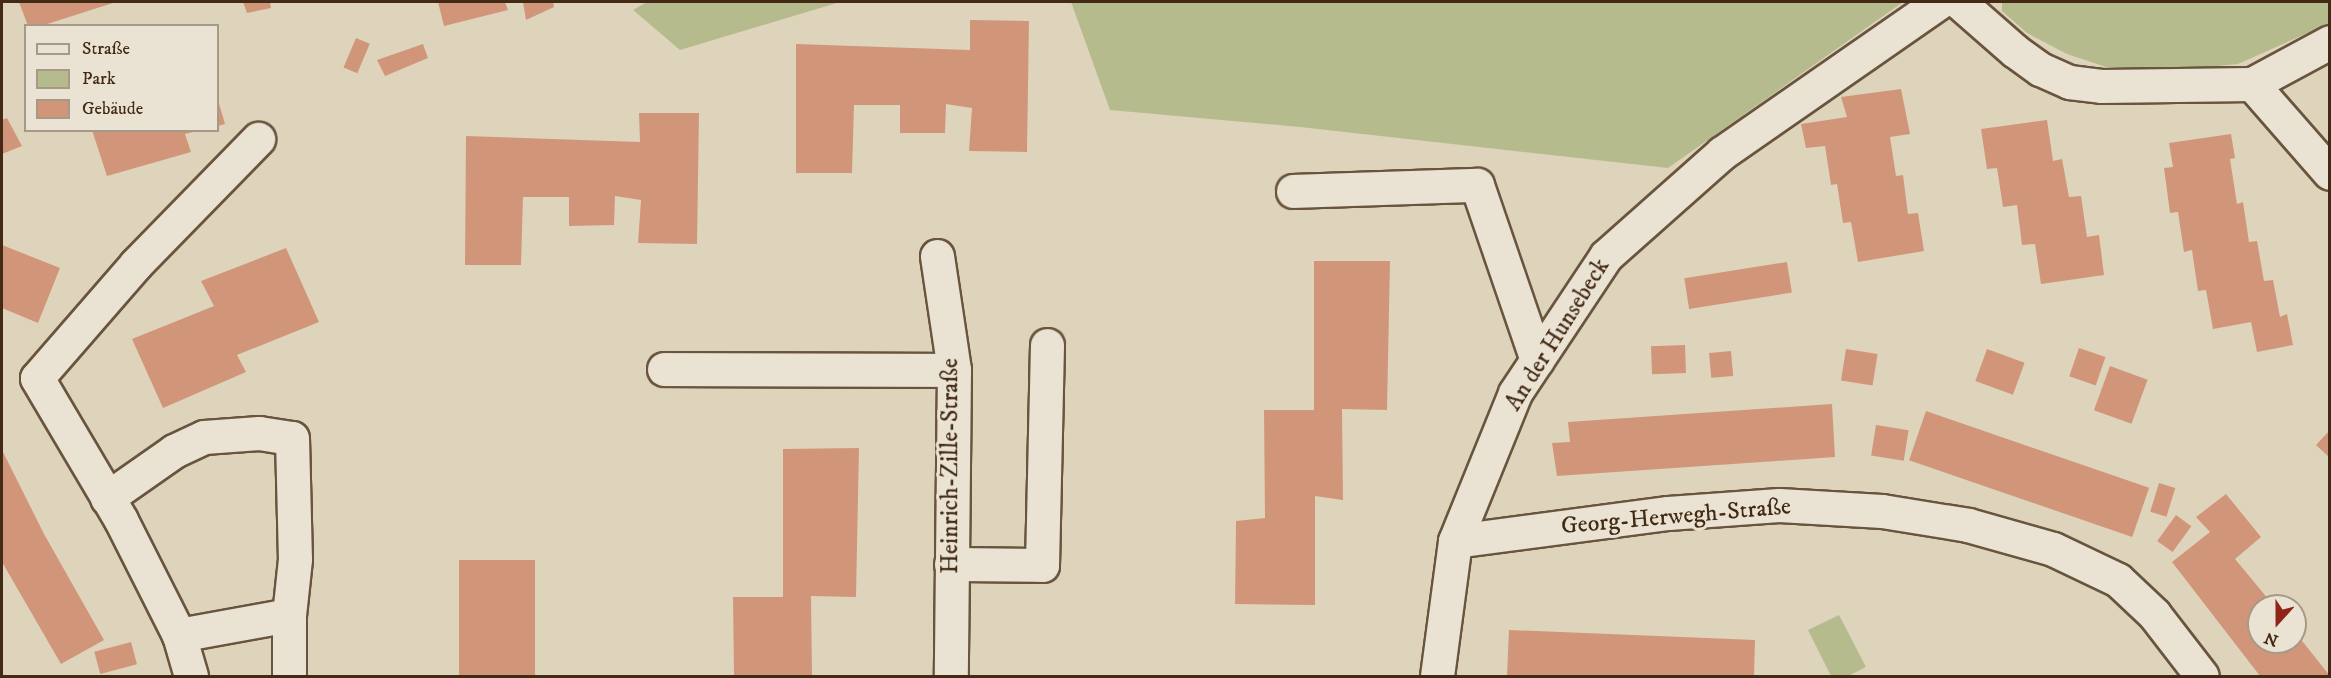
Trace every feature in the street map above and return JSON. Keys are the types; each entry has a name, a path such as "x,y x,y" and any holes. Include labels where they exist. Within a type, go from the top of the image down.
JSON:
{"street":[{"name":"An der Hunsebeck","path":"1437,676 1455,541 1515,393 1606,256 1713,160 1939,2"},
{"path":"1959,2 2015,51 2040,69 2069,82 2101,86 2252,84 2330,42"},
{"path":"2252,84 2330,173"},
{"path":"191,676 179,634 107,498 37,378 136,264 258,139"},
{"path":"1293,191 1477,185 1537,360"},
{"name":"Heinrich-Zille-Straße","path":"937,256 954,370 951,676"},
{"path":"951,564 1042,566 1047,345"},
{"path":"664,369 954,370"},
{"path":"107,498 174,451 204,437 259,433 292,438 295,559 289,615 289,676"},
{"name":"Georg-Herwegh-Straße","path":"1455,541 1668,513 1779,505 1882,511 1968,525 2053,549 2118,580 2154,614 2202,676"},
{"path":"179,634 289,615"}],"green space":[{"path":"647,2 840,2 680,50 633,10"},
{"path":"1071,2 1903,2 1668,168 1300,127 1110,110"},
{"path":"2002,2 2329,2 2330,23 2238,64 2175,70 2106,67 2067,54 2027,33 2002,11"},
{"path":"1839,615 1866,667 1848,676 1831,676 1808,630"}],"building":[{"path":"19,2 116,2 47,24 27,24"},
{"path":"243,2 270,2 271,8 247,13"},
{"path":"438,2 505,2 508,10 444,26"},
{"path":"523,2 553,2 554,7 526,20"},
{"path":"970,20 1029,21 1027,152 969,151 972,108 946,104 945,133 900,133 900,105 854,105 852,173 796,173 796,44 970,50"},
{"path":"356,38 370,44 357,73 343,67"},
{"path":"423,44 428,58 385,76 377,60"},
{"path":"1901,89 1910,134 1890,137 1896,176 1903,175 1908,214 1918,213 1924,251 1858,262 1851,222 1843,223 1837,184 1831,185 1825,146 1806,148 1801,124 1847,117 1841,97"},
{"path":"219,103 225,124 219,126"},
{"path":"639,113 699,113 697,244 638,243 641,200 615,196 614,225 569,226 569,197 523,197 521,265 465,265 466,136 640,142"},
{"path":"7,118 22,146 2,154 2,120"},
{"path":"2047,120 2053,161 2062,159 2069,197 2081,196 2087,237 2099,235 2104,275 2041,284 2035,244 2022,245 2017,205 2003,207 1997,168 1987,169 1981,129"},
{"path":"93,132 193,132 185,134 191,152 107,176"},
{"path":"2231,134 2235,158 2230,159 2237,204 2243,202 2249,242 2257,241 2264,281 2273,280 2280,317 2287,314 2293,345 2257,352 2251,322 2213,329 2206,290 2198,291 2192,250 2184,252 2178,212 2170,213 2164,168 2173,167 2169,143"},
{"path":"2,245 60,268 38,323 2,308"},
{"path":"286,248 319,322 237,355 246,372 163,408 132,339 214,306 201,281"},
{"path":"1314,261 1390,261 1387,410 1342,409 1343,500 1315,496 1315,605 1235,604 1236,521 1265,518 1264,410 1314,410"},
{"path":"1787,262 1792,293 1689,309 1684,278"},
{"path":"1685,345 1686,373 1652,374 1651,346"},
{"path":"2079,348 2105,357 2096,385 2069,376"},
{"path":"1846,349 1878,354 1873,386 1841,381"},
{"path":"1987,349 2025,363 2013,395 1975,381"},
{"path":"1731,351 1733,376 1711,378 1709,353"},
{"path":"2110,366 2148,380 2132,424 2094,410"},
{"path":"1832,404 1835,457 1557,476 1552,443 1570,442 1568,422"},
{"path":"1926,411 2149,488 2132,537 1909,460"},
{"path":"1876,425 1909,430 1904,461 1871,456"},
{"path":"2330,430 2330,458 2316,445"},
{"path":"859,448 856,597 811,596 812,676 734,676 733,597 783,597 783,449"},
{"path":"2,450 44,534 104,640 61,664 2,562"},
{"path":"2159,483 2175,488 2166,517 2150,512"},
{"path":"2226,494 2261,537 2235,559 2264,594 2247,594 2247,654 2307,654 2307,647 2330,676 2260,676 2172,562 2210,532 2196,517"},
{"path":"2176,515 2191,526 2173,552 2157,541"},
{"path":"459,560 535,560 535,676 459,676"},
{"path":"1509,630 1755,640 1754,676 1507,676"},
{"path":"131,642 137,664 100,674 94,652"}]}
